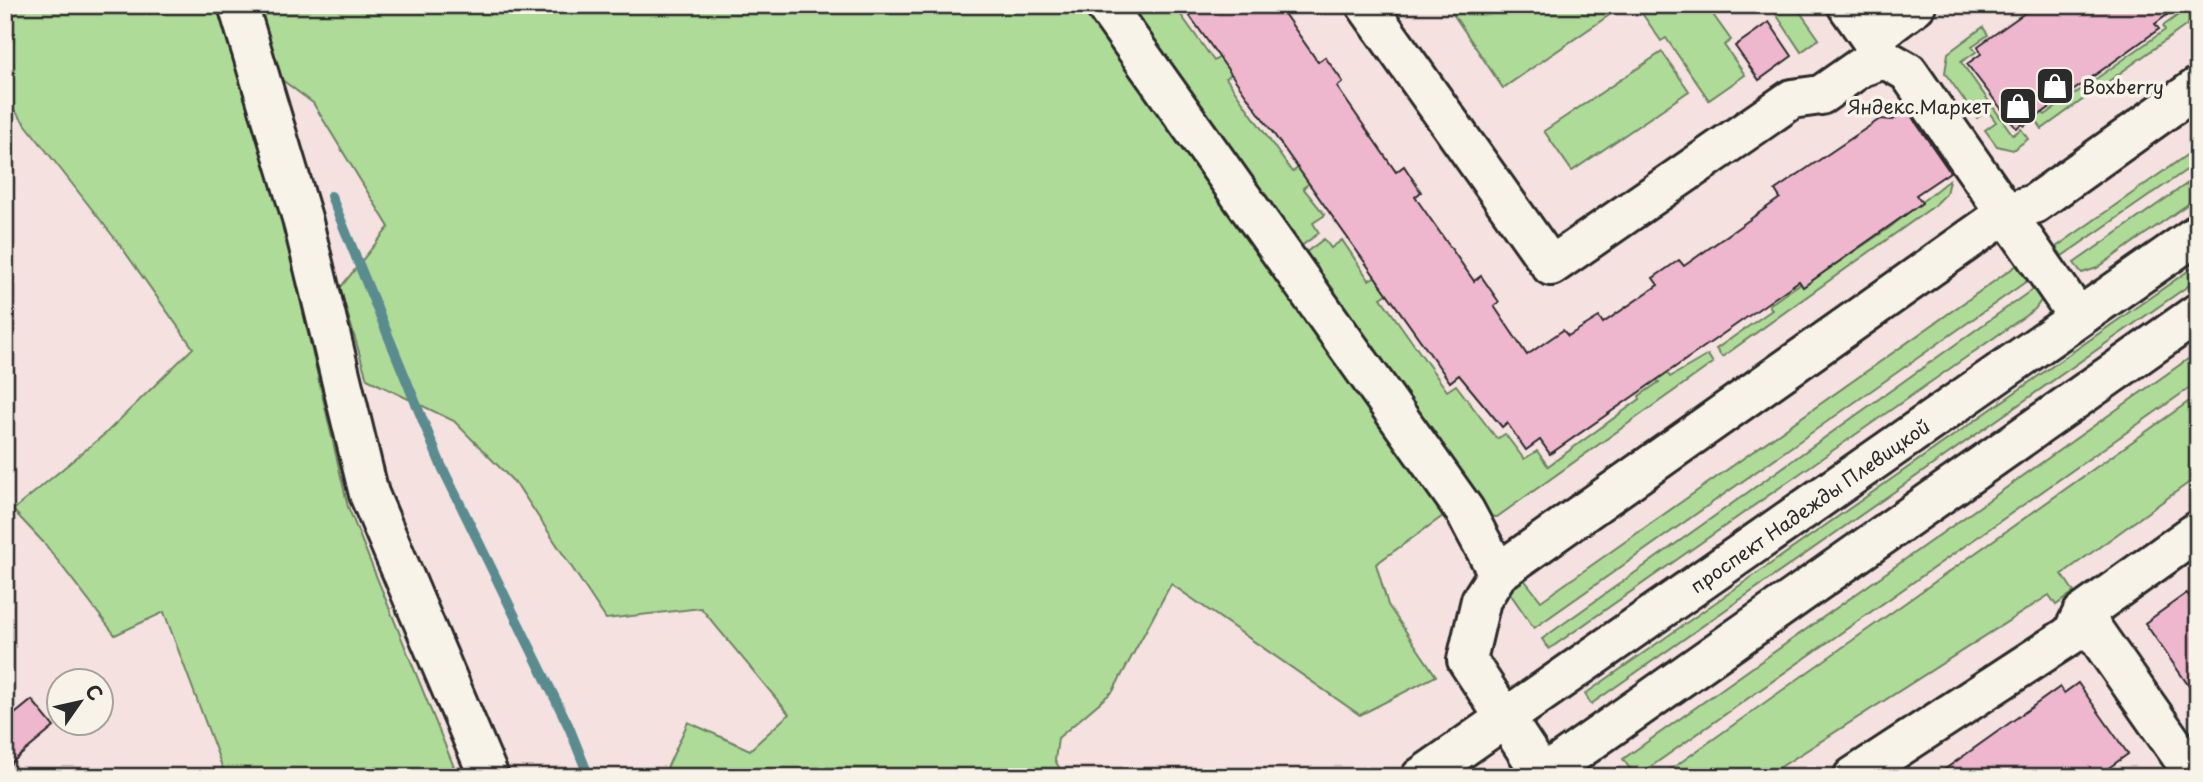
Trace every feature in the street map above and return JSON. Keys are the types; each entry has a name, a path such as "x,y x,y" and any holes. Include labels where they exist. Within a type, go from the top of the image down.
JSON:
{"main road":[{"path":"238,5 302,218 369,494 489,777"},
{"path":"1105,5 1465,511 1498,573"},
{"path":"1366,5 1550,266 1792,99 1821,95 1860,67 1916,5"},
{"path":"1847,5 1878,49 1908,72 2008,212 2078,317"},
{"path":"2198,88 2034,204 2008,212 1498,573 1481,600 1467,660 1542,776 2198,313"},
{"name":"проспект Надежды Плевицкой","path":"1421,777 2198,234"},
{"path":"1853,777 2072,634 2081,614 2198,531"},
{"path":"2081,614 2196,777"}],"green space":[{"path":"5,5 223,5 277,199 348,507 458,777 226,777 164,612 115,635 44,543 13,510 106,433 193,348 120,245 15,111 5,118"},
{"path":"256,5 1080,5 1443,516 1376,564 1388,605 1436,676 1360,715 1171,584 1113,691 1058,738 1055,760 1064,777 663,777 688,722 750,750 789,714 701,608 606,619 518,486 454,421 367,379 340,288 389,227 313,103 274,74"},
{"path":"1125,5 1182,5 1186,11 1181,15 1214,61 1223,55 1234,72 1226,78 1292,172 1301,166 1311,182 1303,188 1325,215 1313,223 1319,233 1297,249"},
{"path":"1447,5 1624,5 1503,88"},
{"path":"1649,5 1706,5 1731,40 1724,45 1745,75 1709,100 1666,38 1661,41 1641,12"},
{"path":"1770,5 1795,5 1819,39 1801,52"},
{"path":"2192,5 2198,5 2198,17 2042,129 2033,115 2040,110 2045,115 2165,30 2163,26"},
{"path":"1983,27 1988,35 1972,46 1976,52 1961,62 2013,135 2021,129 2028,139 2013,150 1997,146 1985,130 1996,122 1988,111 1977,118 1945,73 1948,53"},
{"path":"1662,52 1689,91 1572,171 1544,131"},
{"path":"2198,147 2198,162 2062,256 2056,247"},
{"path":"2198,176 2198,197 2097,268 2082,273 2074,263"},
{"path":"1949,180 1946,194 1934,206 1722,357 1716,349 1772,310 1769,305 1801,283 1803,286 1889,228"},
{"path":"1324,239 1331,248 1342,240 1369,280 1378,275 1390,292 1381,298 1447,391 1456,385 1497,439 1505,434 1524,459 1537,451 1548,466 1640,399 1639,396 1659,382 1656,379 1663,367 1670,377 1708,355 1713,363 1497,517 1489,516 1301,256"},
{"path":"2023,261 2034,276 1534,628 1507,589 1523,578 1541,601"},
{"path":"2198,264 2198,279 1591,704 1585,694"},
{"path":"2036,287 2042,299 2035,309 1549,649 1542,639"},
{"path":"2198,352 2198,382 1636,777 1623,759"},
{"path":"2198,395 2198,476 2062,574 2074,592 2056,605 2049,595 1765,777 1660,777"}],"building":[{"path":"1182,5 1278,5 1318,62 1325,57 1343,82 1337,87 1396,172 1404,166 1421,192 1415,197 1474,281 1481,276 1499,302 1494,306 1527,355 1563,330 1568,336 1599,317 1603,323 1658,285 1653,278 1679,260 1684,266 1780,198 1775,190 1880,119 1893,120 1907,110 1950,172 1916,195 1922,203 1803,287 1799,281 1550,454 1540,440 1526,450 1507,423 1502,427 1459,375 1450,382"},
{"path":"2036,5 2180,5 2155,24 2159,29 2024,126 2022,124 2016,128 1967,64 1981,54 1978,46"},
{"path":"1769,22 1792,56 1759,80 1735,46"},
{"path":"2187,593 2198,609 2198,699 2145,623"},
{"path":"2078,683 2128,754 2096,777 1934,777 2060,687 2064,693"},
{"path":"32,700 46,717 46,734 5,768 5,722"}],"waterway":[{"path":"331,196 441,465 569,727 589,777"}],"place":[{"name":"Boxberry","path":"2055,86"},
{"name":"Яндекс.Маркет","path":"2018,106"}]}
